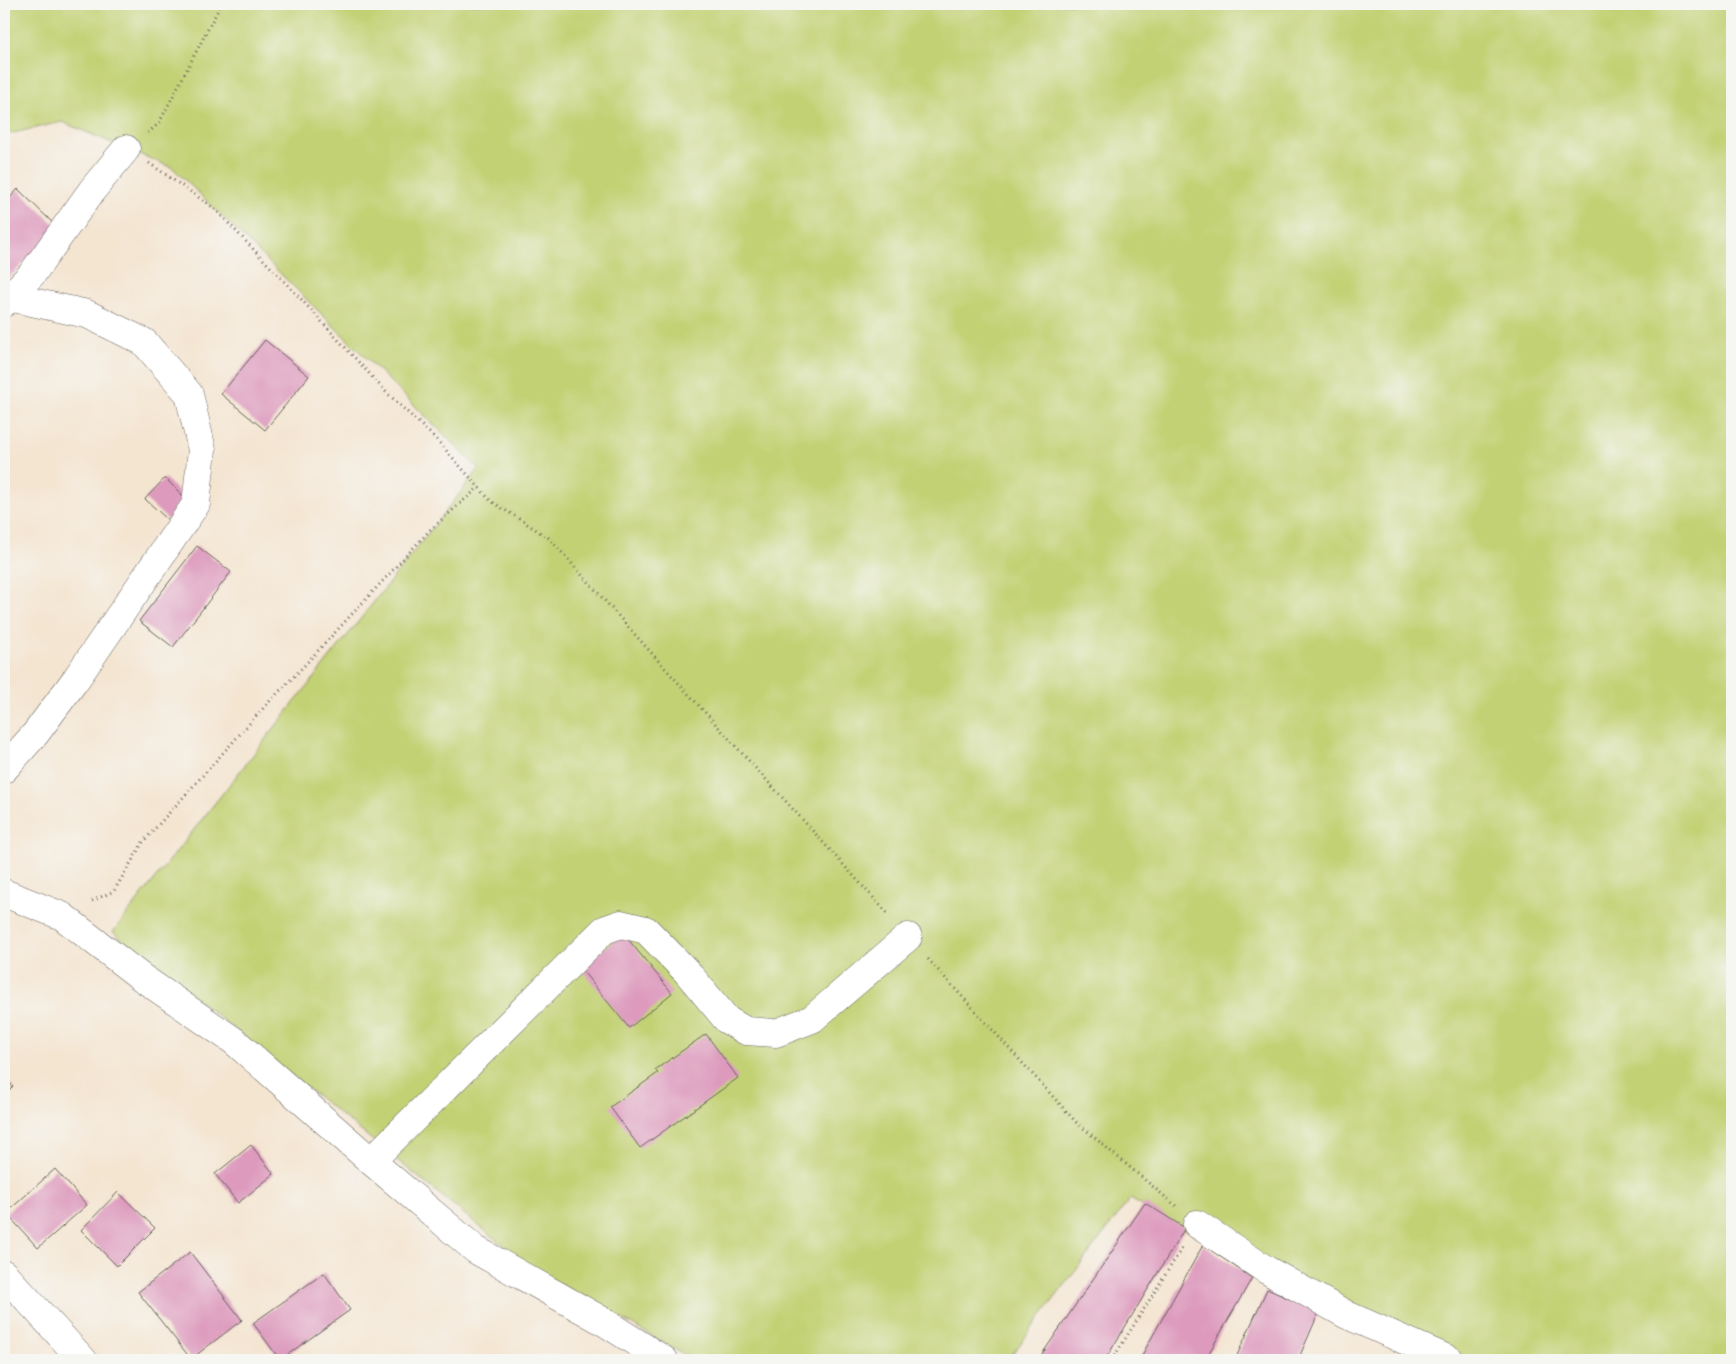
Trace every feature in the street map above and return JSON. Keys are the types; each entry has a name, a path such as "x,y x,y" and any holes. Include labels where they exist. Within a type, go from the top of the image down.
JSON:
{"street":[{"path":"6,300 32,274 93,189 126,149"},
{"path":"4,769 36,732 76,678 196,504 202,450 189,394 144,342 87,314 6,300"},
{"path":"4,893 62,916 141,977 234,1041 476,1250 601,1320 664,1360"},
{"path":"371,1161 604,930 621,924 646,930 687,972 727,1020 746,1031 776,1033 812,1019 908,937"},
{"path":"1197,1224 1264,1269 1347,1315 1450,1360"},
{"path":"4,1274 84,1360"}],"path":[{"path":"222,4 159,123 126,149 214,208 386,392 436,439 491,501 549,538 1076,1122 1197,1224 1112,1360"},
{"path":"62,916 114,891 143,842 267,704 430,530 479,487"}],"green space":[{"path":"4,4 1732,4 1732,1360 1420,1360 1130,1199 1008,1360 694,1360 529,1266 113,932 479,469 173,168 62,122 4,135"}],"building":[{"path":"18,189 58,228 6,281 4,279 4,204"},
{"path":"265,340 309,376 265,430 221,394"},
{"path":"165,478 187,500 168,520 145,499"},
{"path":"197,546 231,572 173,647 139,621"},
{"path":"623,933 672,993 629,1028 580,968"},
{"path":"706,1034 738,1078 640,1148 610,1107 658,1073 655,1070"},
{"path":"4,1077 13,1087 4,1096"},
{"path":"251,1145 274,1174 238,1203 215,1174"},
{"path":"55,1169 87,1205 38,1248 6,1213"},
{"path":"118,1192 155,1228 117,1266 81,1230"},
{"path":"1145,1203 1185,1228 1105,1360 1038,1360"},
{"path":"1203,1245 1252,1278 1205,1360 1146,1360 1141,1357"},
{"path":"190,1252 242,1320 191,1359 138,1292"},
{"path":"324,1273 350,1310 280,1360 253,1323"},
{"path":"1267,1289 1319,1312 1298,1360 1235,1360"}]}
